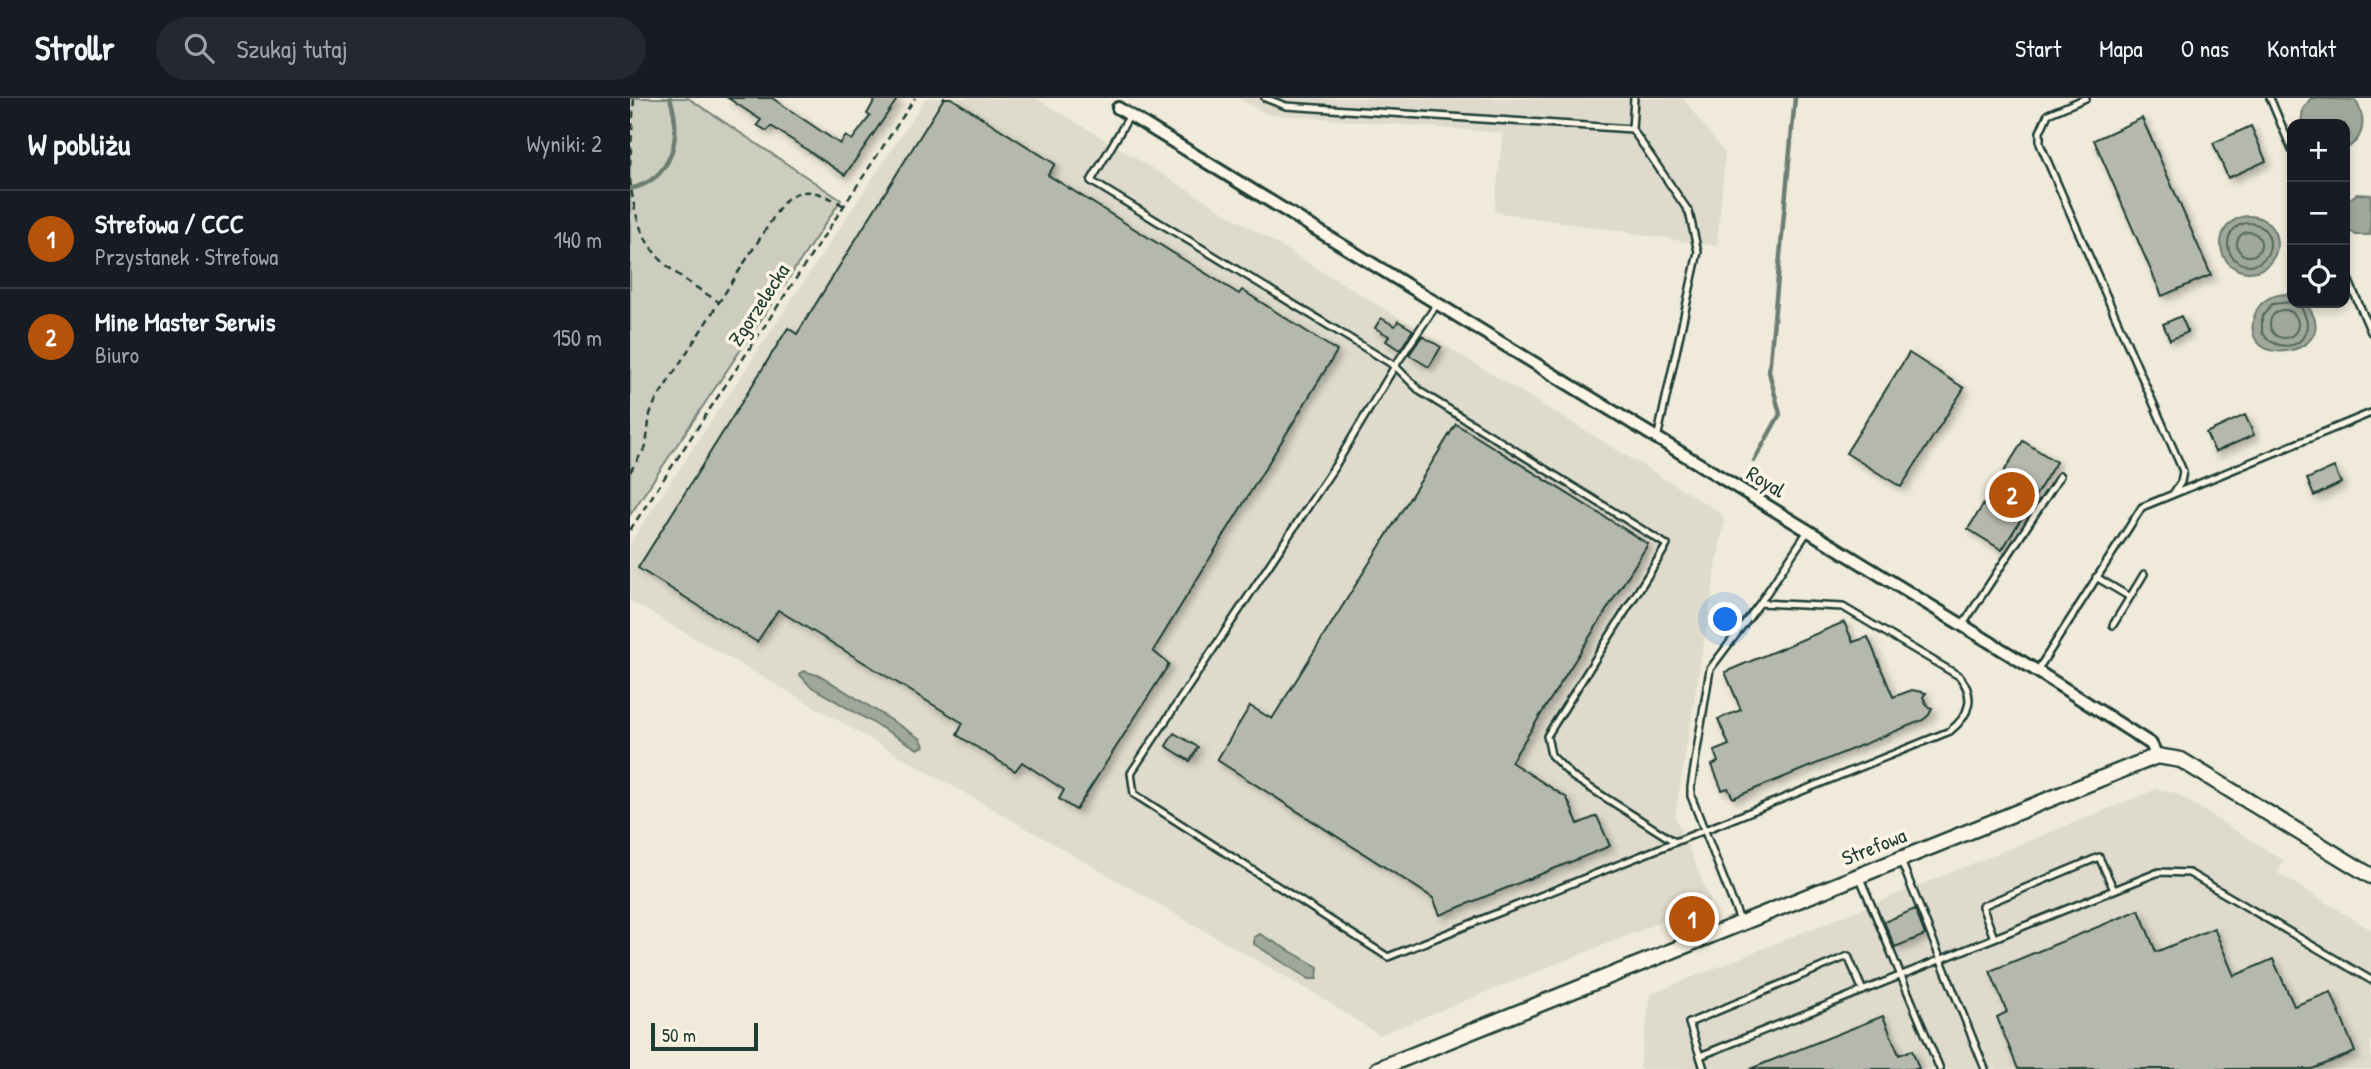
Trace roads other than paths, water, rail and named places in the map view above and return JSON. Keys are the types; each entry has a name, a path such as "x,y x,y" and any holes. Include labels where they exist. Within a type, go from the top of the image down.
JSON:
{"street":[{"name":"Royal","path":"1118,108 2037,671 2151,744 2157,756"},
{"name":"Strefowa","path":"1378,1069 2157,756"},
{"path":"2157,756 2181,760 2371,876"}],"lane":[{"path":"1265,98 1286,106 1632,128"},
{"path":"1634,98 1632,128 1689,212 1698,252 1657,439"},
{"path":"2086,98 2048,114 2040,132 2040,144 2183,471 2181,482 2173,494"},
{"path":"2270,98 2287,138"},
{"path":"1130,115 1091,181 1395,366 1421,392 1667,545 1548,736 1551,755 1573,778 1675,842"},
{"path":"2350,284 2371,332"},
{"path":"1437,303 1395,366 1335,466 1130,774 1134,794 1388,957 1950,731 1961,723 1969,707 1970,695 1959,676 1843,607 1760,603"},
{"path":"2037,671 2135,513 2173,494 2371,412"},
{"path":"1962,626 2060,476"},
{"path":"1741,923 1691,796 1710,669 1760,603 1808,531"},
{"path":"2113,625 2144,574"},
{"path":"2095,577 2130,597"},
{"path":"1994,938 1982,906 2099,857 2113,890"},
{"path":"1900,860 1985,1069"},
{"path":"1700,1056 2159,872 2189,873 2371,980"},
{"path":"1859,876 1940,1069"},
{"path":"1704,1069 1689,1023 1848,956 1863,991"}],"water":[{"path":"2311,98 2355,100 2362,121 2357,140 2350,146 2350,119 2302,119 2303,109"},
{"path":"2357,194 2371,195 2370,235 2356,235 2350,231 2350,199"},
{"path":"2249,216 2260,218 2269,224 2275,233 2275,255 2269,264 2260,270 2249,272 2238,270 2229,264 2223,255 2221,244 2223,233 2229,224 2238,218"},
{"path":"2287,294 2287,308 2308,308 2315,321 2313,335 2304,345 2274,351 2261,345 2253,333 2255,314 2267,300"},
{"path":"803,671 821,676 921,739 924,746 918,749 810,686 799,674"},
{"path":"1260,934 1318,967 1317,979 1309,979 1254,944 1254,937"}],"waterway":[{"path":"630,189 657,176 671,154 675,126 670,98"},
{"path":"1754,461 1780,414 1769,372 1795,98"}],"place":[{"name":"Mine Master Serwis","path":"2012,495"},
{"name":"Strefowa / CCC","path":"1692,919"}]}
